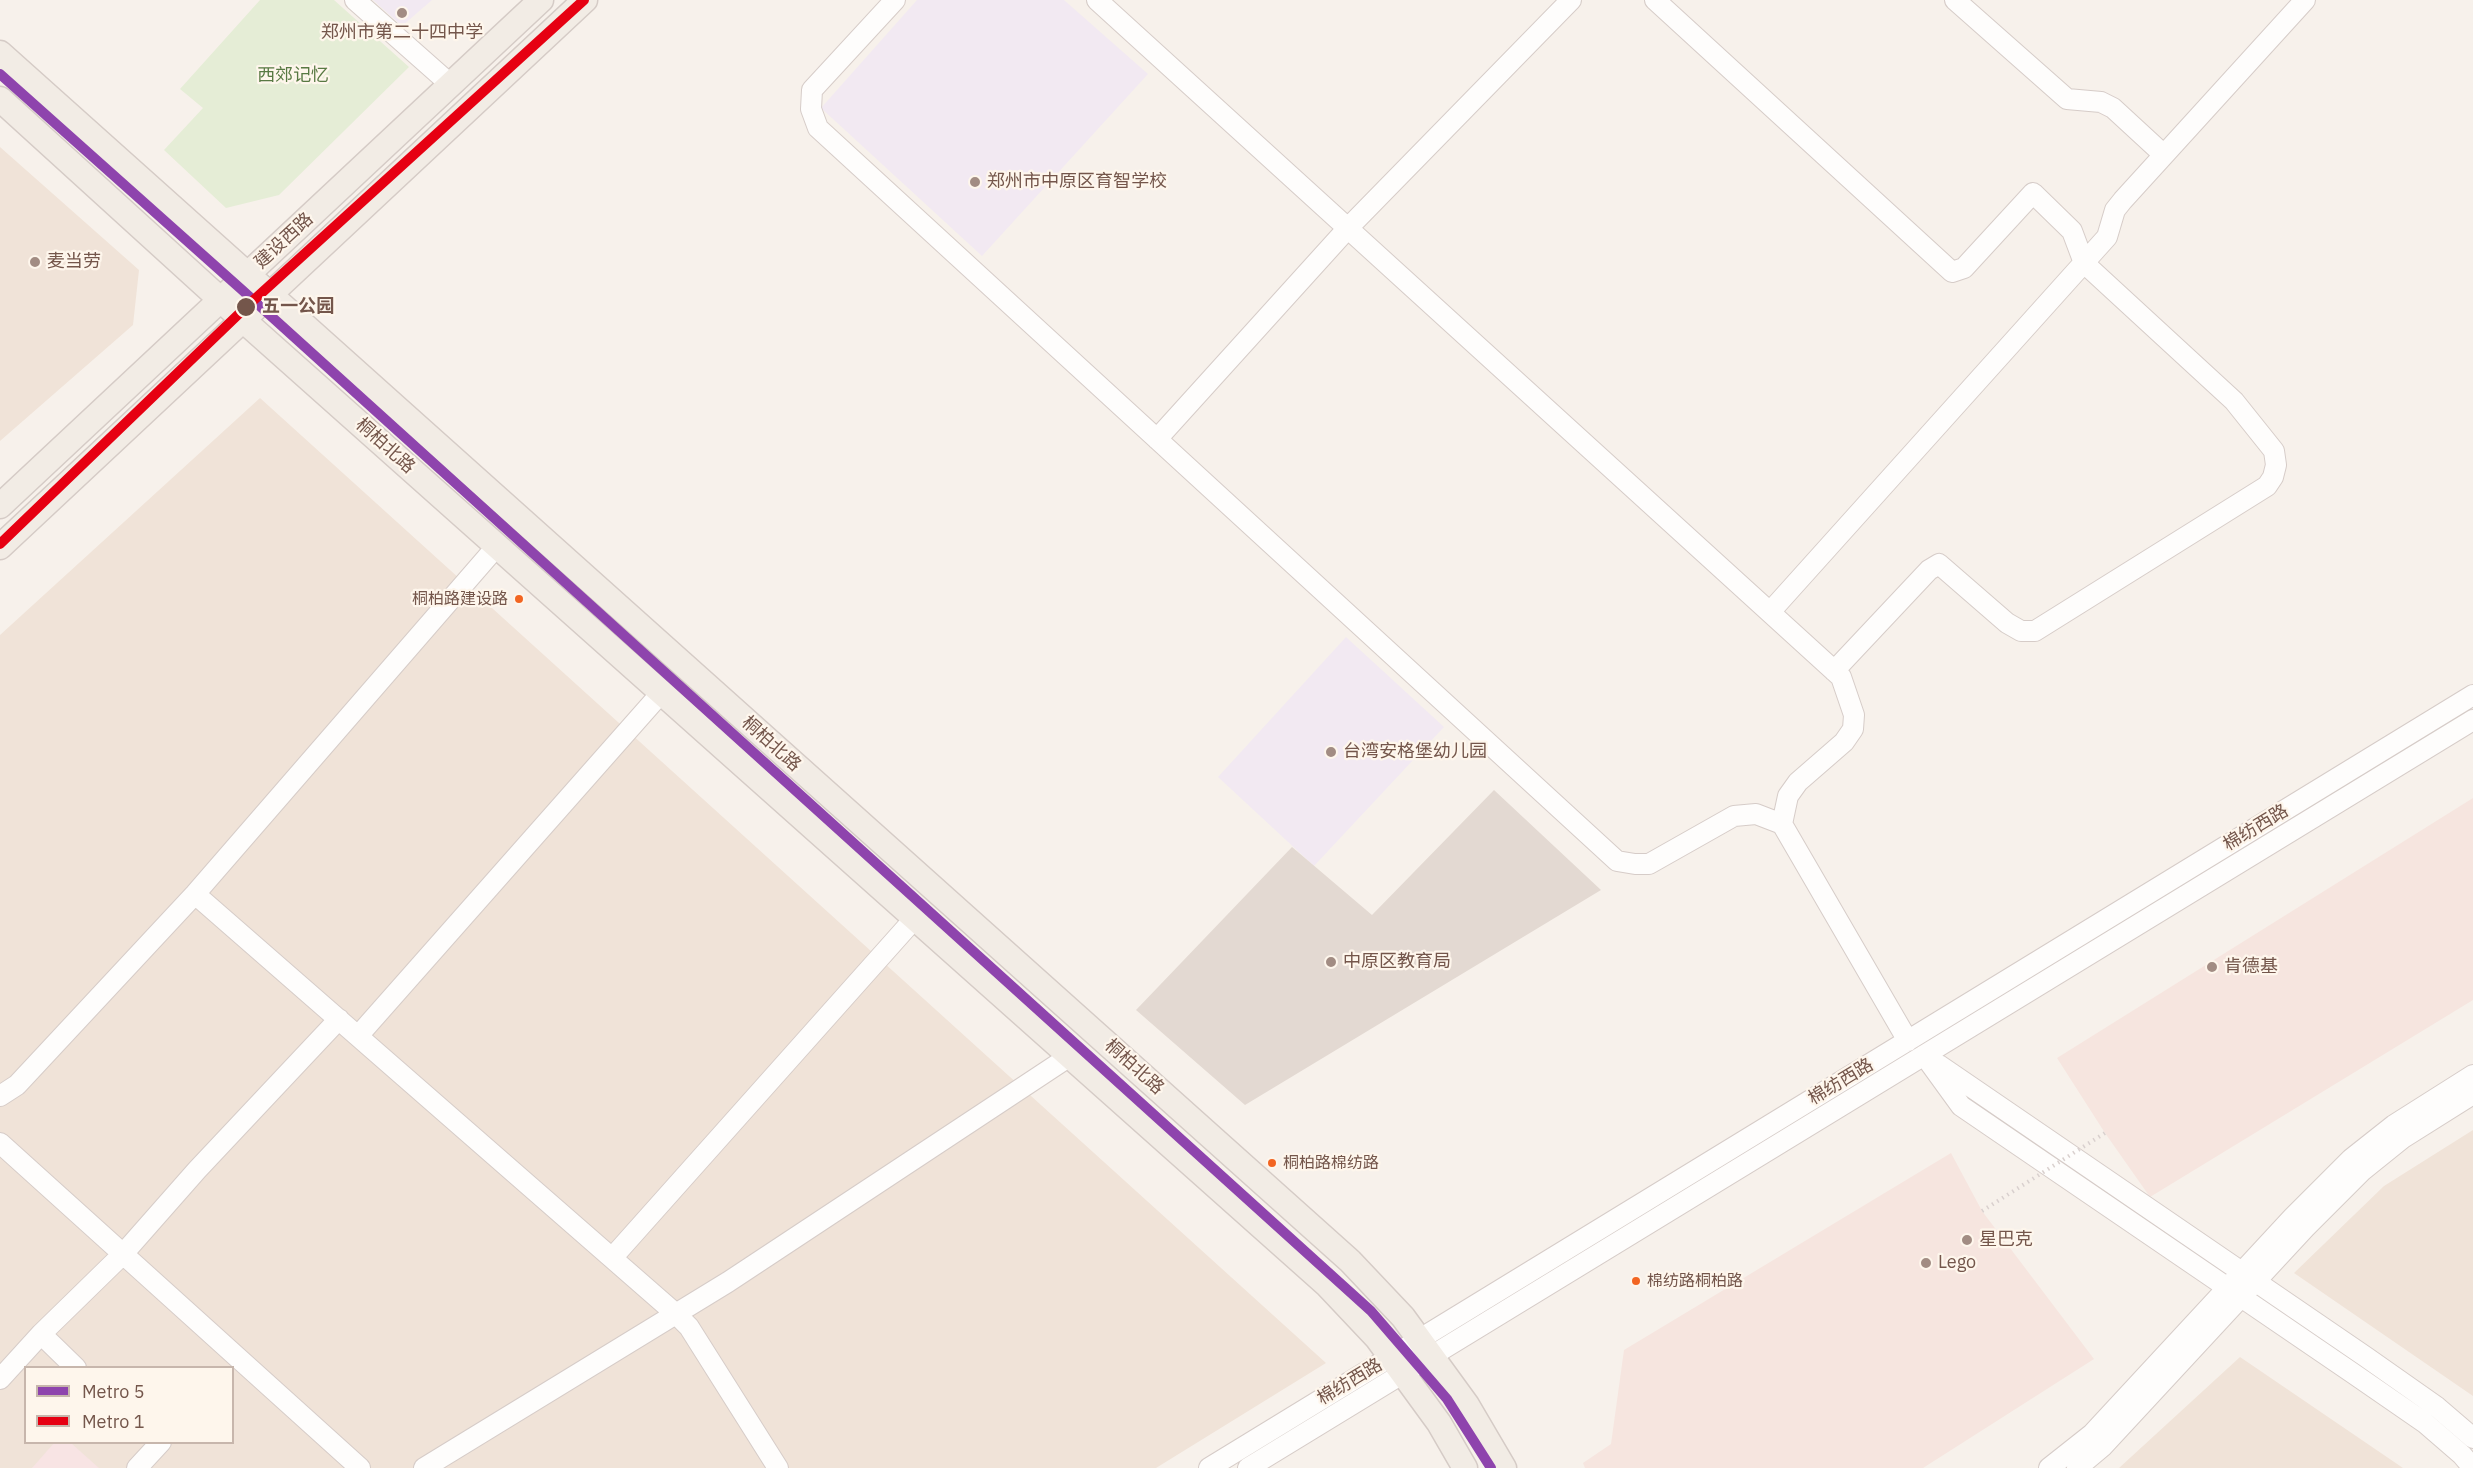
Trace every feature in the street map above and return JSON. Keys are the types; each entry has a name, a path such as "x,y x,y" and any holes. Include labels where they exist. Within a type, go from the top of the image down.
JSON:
{"main road":[{"name":"建设西路","path":"0,506 541,0"},
{"name":"建设西路","path":"0,547 585,0"},
{"name":"桐柏北路","path":"0,53 1350,1261 1403,1317 1467,1405 1504,1468"},
{"name":"桐柏北路","path":"0,99 243,320 1327,1285 1377,1338 1439,1423 1465,1468"}],"street":[{"path":"356,0 450,84"},
{"path":"1097,0 1841,677 1854,716 1853,729 1844,742 1798,782 1788,796 1782,824"},
{"path":"1157,439 1348,228 1571,0"},
{"path":"1655,0 1952,272 1964,268 2033,193 2072,231 2084,263 2234,401 2274,451 2276,465 2273,477 2266,486 2035,631 2021,631 2007,623 1939,564 1929,570 1834,671"},
{"path":"1954,0 2067,99 2101,102 2113,108 2164,155"},
{"path":"1770,612 2107,237 2115,210 2305,0"},
{"path":"886,3 812,90 811,109 818,128 1617,861 1649,864 1734,816 1756,814 1782,824 1908,1041"},
{"path":"0,1096 17,1085 195,894 497,546"},
{"path":"358,1036 662,692"},
{"name":"棉纺西路","path":"1425,1348 1908,1041 2473,695"},
{"name":"棉纺西路","path":"1209,1468 1396,1365 1924,1054 2473,720"},
{"path":"195,894 676,1314 689,1327 778,1468"},
{"path":"612,1258 915,918"},
{"path":"3,1369 123,1254 197,1170 339,1019"},
{"path":"1924,1054 2437,1407 2473,1438"},
{"path":"1924,1054 1961,1106 2425,1424 2462,1455 2473,1468"},
{"path":"424,1468 728,1282 1070,1056"},
{"path":"2249,1277 2318,1191 2351,1159 2394,1125 2473,1075"},
{"path":"2049,1468 2092,1434 2249,1277 2362,1171 2403,1138 2473,1094"},
{"path":"0,1143 123,1254 234,1363 360,1468"},
{"path":"2077,1468 2103,1446 2235,1292"},
{"path":"40,1334 74,1366"},
{"name":"棉纺西路","path":"1248,1468 1396,1365"},
{"path":"137,1468 158,1444"}],"path":[{"path":"1983,1211 2104,1133"}],"shaded area":[{"name":"郑州市第二十四中学","path":"373,0 432,0 402,26"},
{"name":"郑州市中原区育智学校","path":"917,0 1064,0 1148,74 982,256 821,108"},
{"path":"0,147 139,270 133,325 0,441"},
{"path":"260,398 1326,1363 1156,1468 0,1468 0,635"},
{"name":"台湾安格堡幼儿园","path":"1346,637 1444,727 1314,866 1218,777"},
{"path":"2473,798 2473,1000 2150,1197 2105,1133 2057,1058"},
{"path":"2473,1130 2473,1396 2294,1273 2384,1186"},
{"path":"1951,1153 1982,1211 2094,1359 1923,1468 1585,1468 1583,1463 1611,1444 1624,1350"},
{"path":"2240,1357 2403,1468 2119,1468"},
{"path":"53,1444 72,1444 99,1468 32,1468"}],"green space":[{"name":"西郊记忆","path":"260,0 334,0 409,67 279,195 226,208 164,150 203,108 180,89"}],"building":[{"name":"中原区教育局","path":"1494,790 1601,890 1245,1105 1136,1010 1292,847 1372,915"}],"metro line":[{"name":"1","path":"0,544 245,308 584,0"},
{"name":"5","path":"0,74 241,289 1371,1311 1447,1399 1491,1468"}],"place":[{"name":"郑州市第二十四中学","path":"402,13"},
{"name":"郑州市中原区育智学校","path":"975,182"},
{"name":"麦当劳","path":"35,262"},
{"name":"五一公园","path":"246,307"},
{"name":"桐柏路建设路","path":"519,599"},
{"name":"台湾安格堡幼儿园","path":"1331,752"},
{"name":"中原区教育局","path":"1331,962"},
{"name":"肯德基","path":"2212,967"},
{"name":"桐柏路棉纺路","path":"1272,1163"},
{"name":"星巴克","path":"1967,1240"},
{"name":"Lego","path":"1926,1263"},
{"name":"棉纺路桐柏路","path":"1636,1281"}]}
